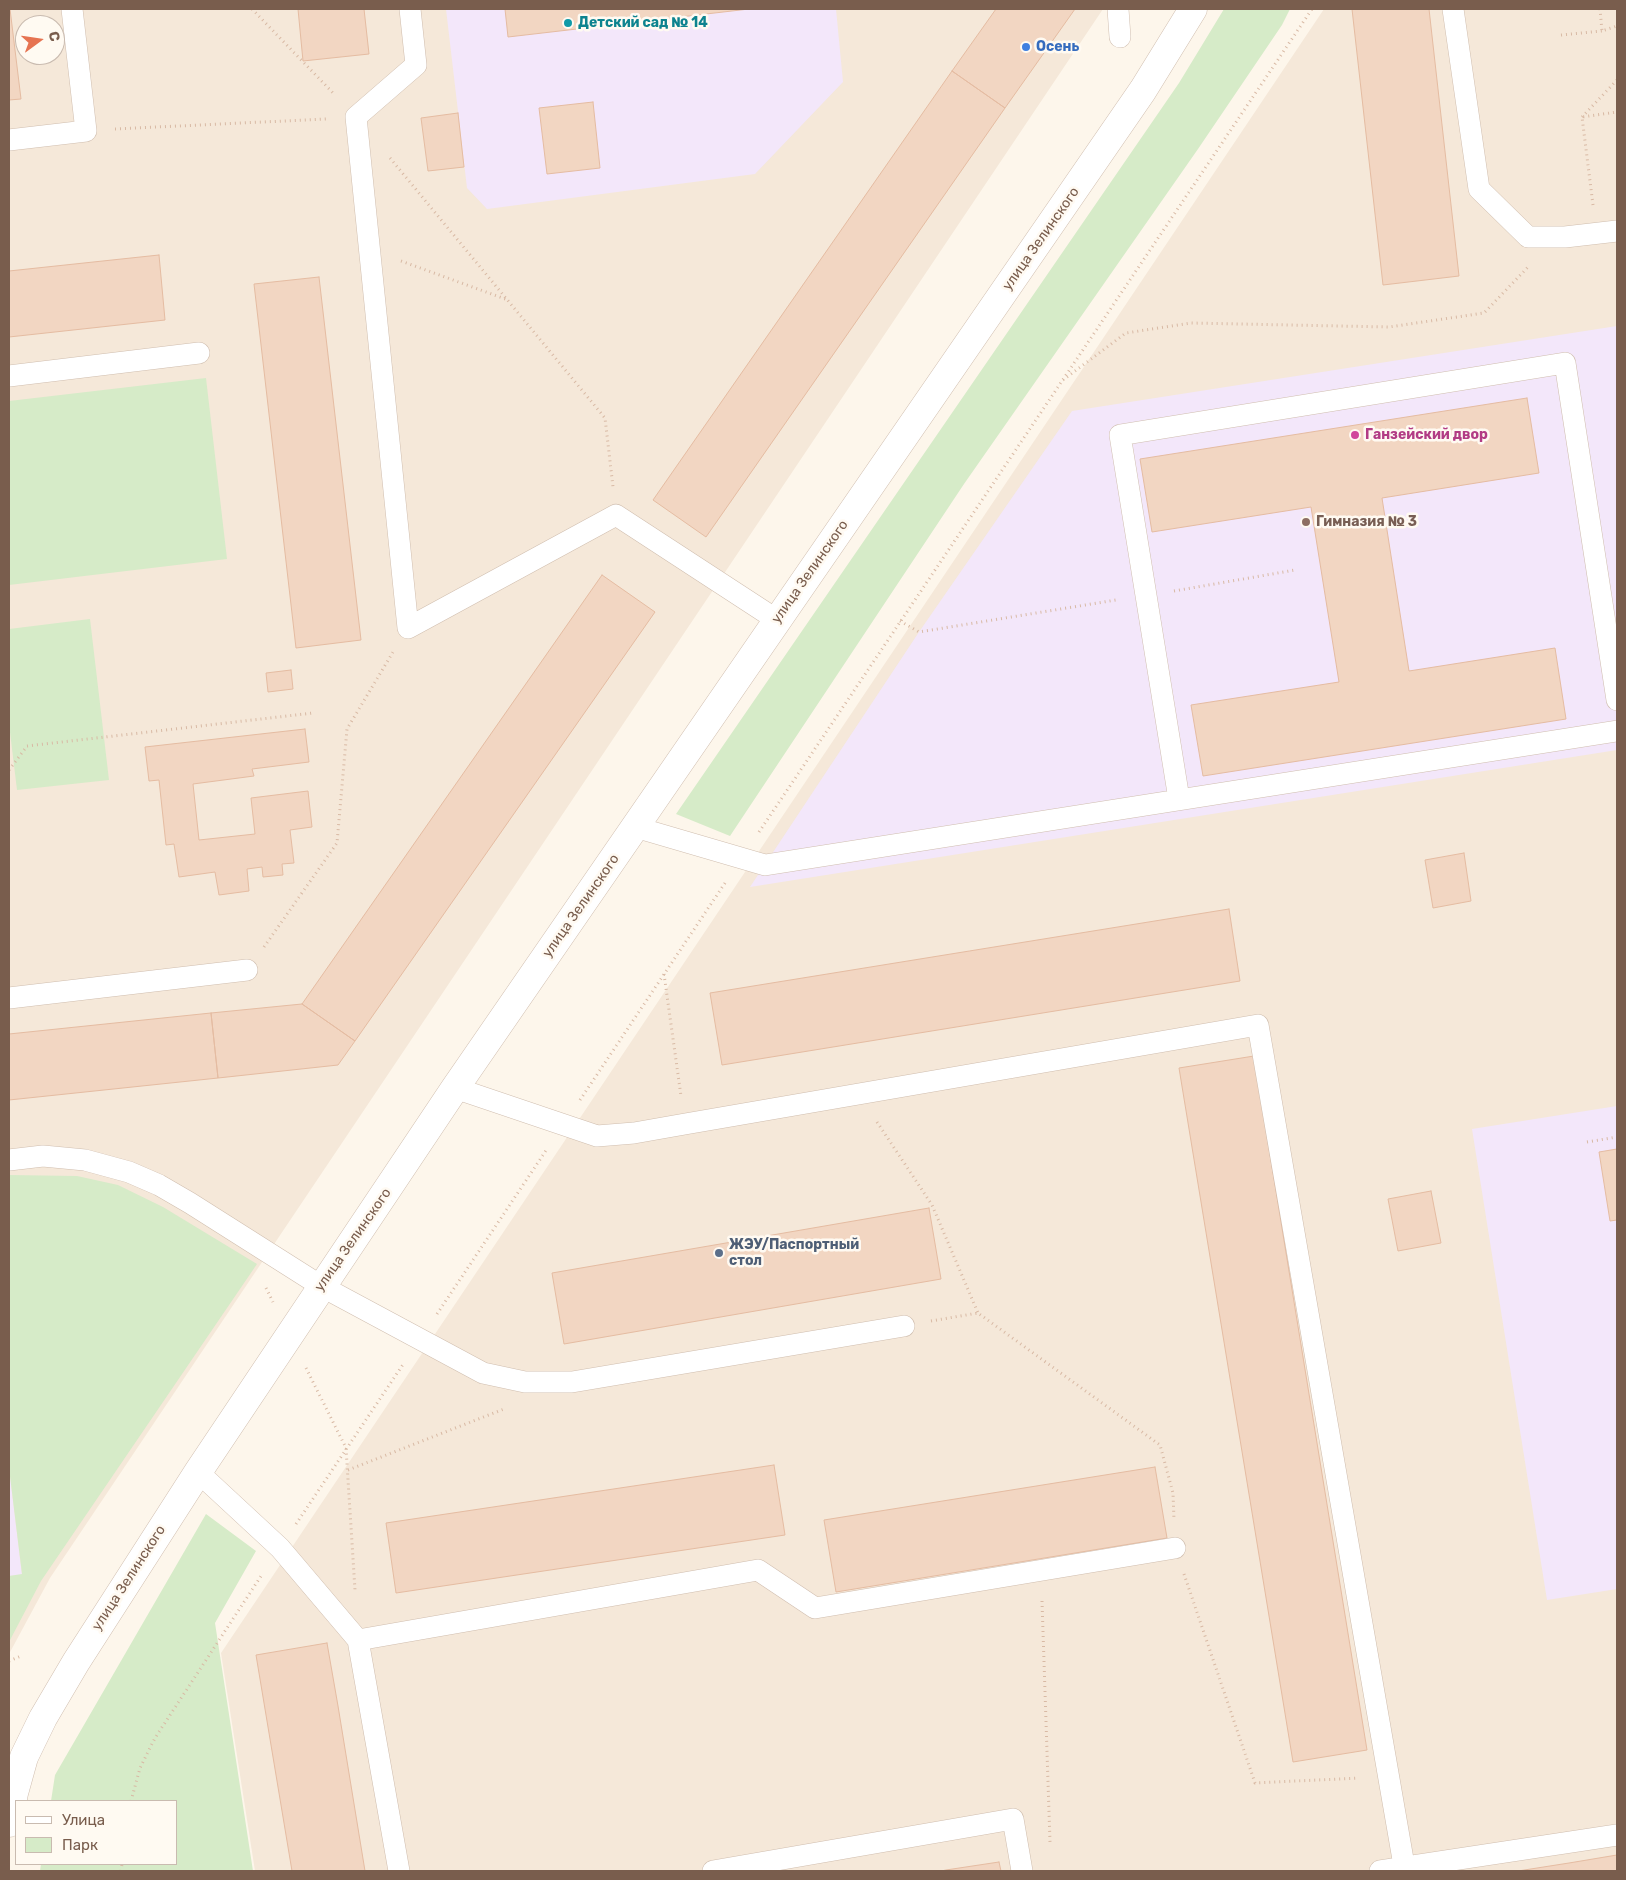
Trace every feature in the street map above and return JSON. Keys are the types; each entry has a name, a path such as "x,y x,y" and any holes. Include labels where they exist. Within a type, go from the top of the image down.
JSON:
{"street":[{"name":"улица Зелинского","path":"9,1823 14,1793 24,1758 43,1718 76,1662 198,1472 455,1088 1143,90 1192,9"}],"lane":[{"path":"9,140 86,131 72,9"},
{"path":"410,9 416,65 356,117 408,628 616,515 777,620"},
{"path":"1118,9 1120,37"},
{"path":"1453,9 1479,189 1528,237 1566,237 1607,232"},
{"path":"9,376 199,353"},
{"path":"1179,799 1120,435 1564,363 1617,700"},
{"path":"635,827 765,865 1617,731"},
{"path":"9,998 247,970"},
{"path":"455,1088 596,1136 634,1133 1258,1025 1404,1869"},
{"path":"9,1160 43,1156 77,1160 129,1172 158,1185 190,1203 321,1286 420,1339 483,1372 525,1382 572,1382 904,1326"},
{"path":"198,1472 280,1548 358,1640 399,1871"},
{"path":"358,1640 758,1570 815,1608 1175,1548"},
{"path":"713,1871 1013,1819 1022,1871"},
{"path":"1380,1871 1404,1869 1617,1835"}],"path":[{"path":"252,9 356,117"},
{"path":"131,1800 140,1768 154,1738 346,1448 1312,9"},
{"path":"1600,9 1602,31"},
{"path":"1561,35 1602,31 1617,26"},
{"path":"1582,117 1617,80"},
{"path":"1582,117 1617,112"},
{"path":"86,131 356,117"},
{"path":"1582,117 1607,232"},
{"path":"388,155 605,418 616,515"},
{"path":"1060,382 1126,333 1192,323 1389,327 1484,313 1530,265 1566,237"},
{"path":"370,250 508,300"},
{"path":"900,621 919,632 1295,570"},
{"path":"247,970 337,843 347,728 408,628"},
{"path":"9,770 27,746 313,713"},
{"path":"664,974 685,1124"},
{"path":"859,1094 932,1205 978,1313"},
{"path":"1587,1142 1617,1137"},
{"path":"266,1287 275,1305"},
{"path":"306,1368 346,1448 355,1590"},
{"path":"348,1470 510,1407"},
{"path":"1018,1850 1050,1842 1041,1570"},
{"path":"9,1661 21,1656"}],"shaded area":[{"path":"9,9 1103,9 50,1578 9,1654"},
{"path":"446,9 836,9 843,82 755,174 487,209 467,188"},
{"path":"1324,9 1617,9 1617,1871 255,1871 221,1653"},
{"name":"Гимназия № 3","path":"1617,326 1617,750 750,887 919,632 1072,411"},
{"path":"1617,1106 1617,1589 1547,1600 1472,1129"},
{"path":"9,1468 22,1575 9,1576"}],"green space":[{"path":"1224,9 1290,9 1282,25 1198,149 964,484 730,836 676,814 1179,83"},
{"path":"206,378 227,559 9,585 9,401"},
{"path":"90,619 109,780 17,790 9,724 9,629"},
{"path":"9,1175 77,1176 118,1185 163,1207 257,1264 41,1581 9,1642 9,1576 22,1574 9,1468"},
{"path":"206,1514 256,1551 215,1623 253,1871 40,1871 41,1865 178,1865 178,1800 51,1800 55,1775"}],"building":[{"path":"10,9 15,65 17,65 21,99 9,100"},
{"path":"298,9 364,9 369,54 303,61"},
{"name":"Детский сад № 14","path":"505,9 749,9 508,37"},
{"path":"996,9 1075,9 1005,108 952,71"},
{"path":"1352,9 1429,9 1459,276 1383,285"},
{"path":"952,71 1005,108 706,537 653,500"},
{"path":"593,102 600,168 547,174 539,108"},
{"path":"458,113 464,167 428,171 421,118"},
{"path":"159,255 165,320 9,337 9,271"},
{"path":"319,277 361,640 296,648 254,284"},
{"path":"1527,398 1539,473 1382,498 1409,671 1555,648 1566,719 1203,776 1191,705 1339,682 1311,507 1152,532 1140,459"},
{"path":"602,575 655,612 355,1041 302,1004"},
{"path":"291,670 293,689 268,692 266,673"},
{"path":"305,729 309,762 252,769 254,776 193,784 199,840 255,834 251,798 308,791 312,827 290,830 294,863 282,864 283,875 263,877 262,867 247,869 249,891 219,895 215,872 179,877 174,844 166,845 159,780 149,781 145,747"},
{"path":"1464,853 1471,901 1433,908 1425,860"},
{"path":"1229,909 1240,981 722,1065 710,993"},
{"path":"302,1004 355,1041 338,1065 218,1078 211,1013"},
{"path":"211,1013 218,1078 9,1100 9,1034"},
{"path":"1254,1056 1367,1750 1293,1762 1179,1068"},
{"path":"1617,1149 1617,1220 1610,1221 1599,1152"},
{"path":"1431,1191 1441,1243 1398,1251 1388,1199"},
{"path":"929,1208 941,1279 564,1344 552,1273"},
{"path":"774,1465 785,1535 396,1593 386,1523"},
{"path":"1155,1467 1167,1538 836,1592 824,1520"},
{"path":"327,1643 365,1871 292,1871 256,1655"},
{"path":"1617,1855 1617,1871 1518,1871 1569,1863"},
{"path":"999,1862 1001,1871 941,1871 946,1870"}],"place":[{"name":"Детский сад № 14","path":"568,23"},
{"name":"Осень","path":"1026,47"},
{"name":"Ганзейский двор","path":"1355,435"},
{"name":"Гимназия № 3","path":"1306,522"},
{"name":"ЖЭУ/Паспортный стол","path":"719,1253"}]}
